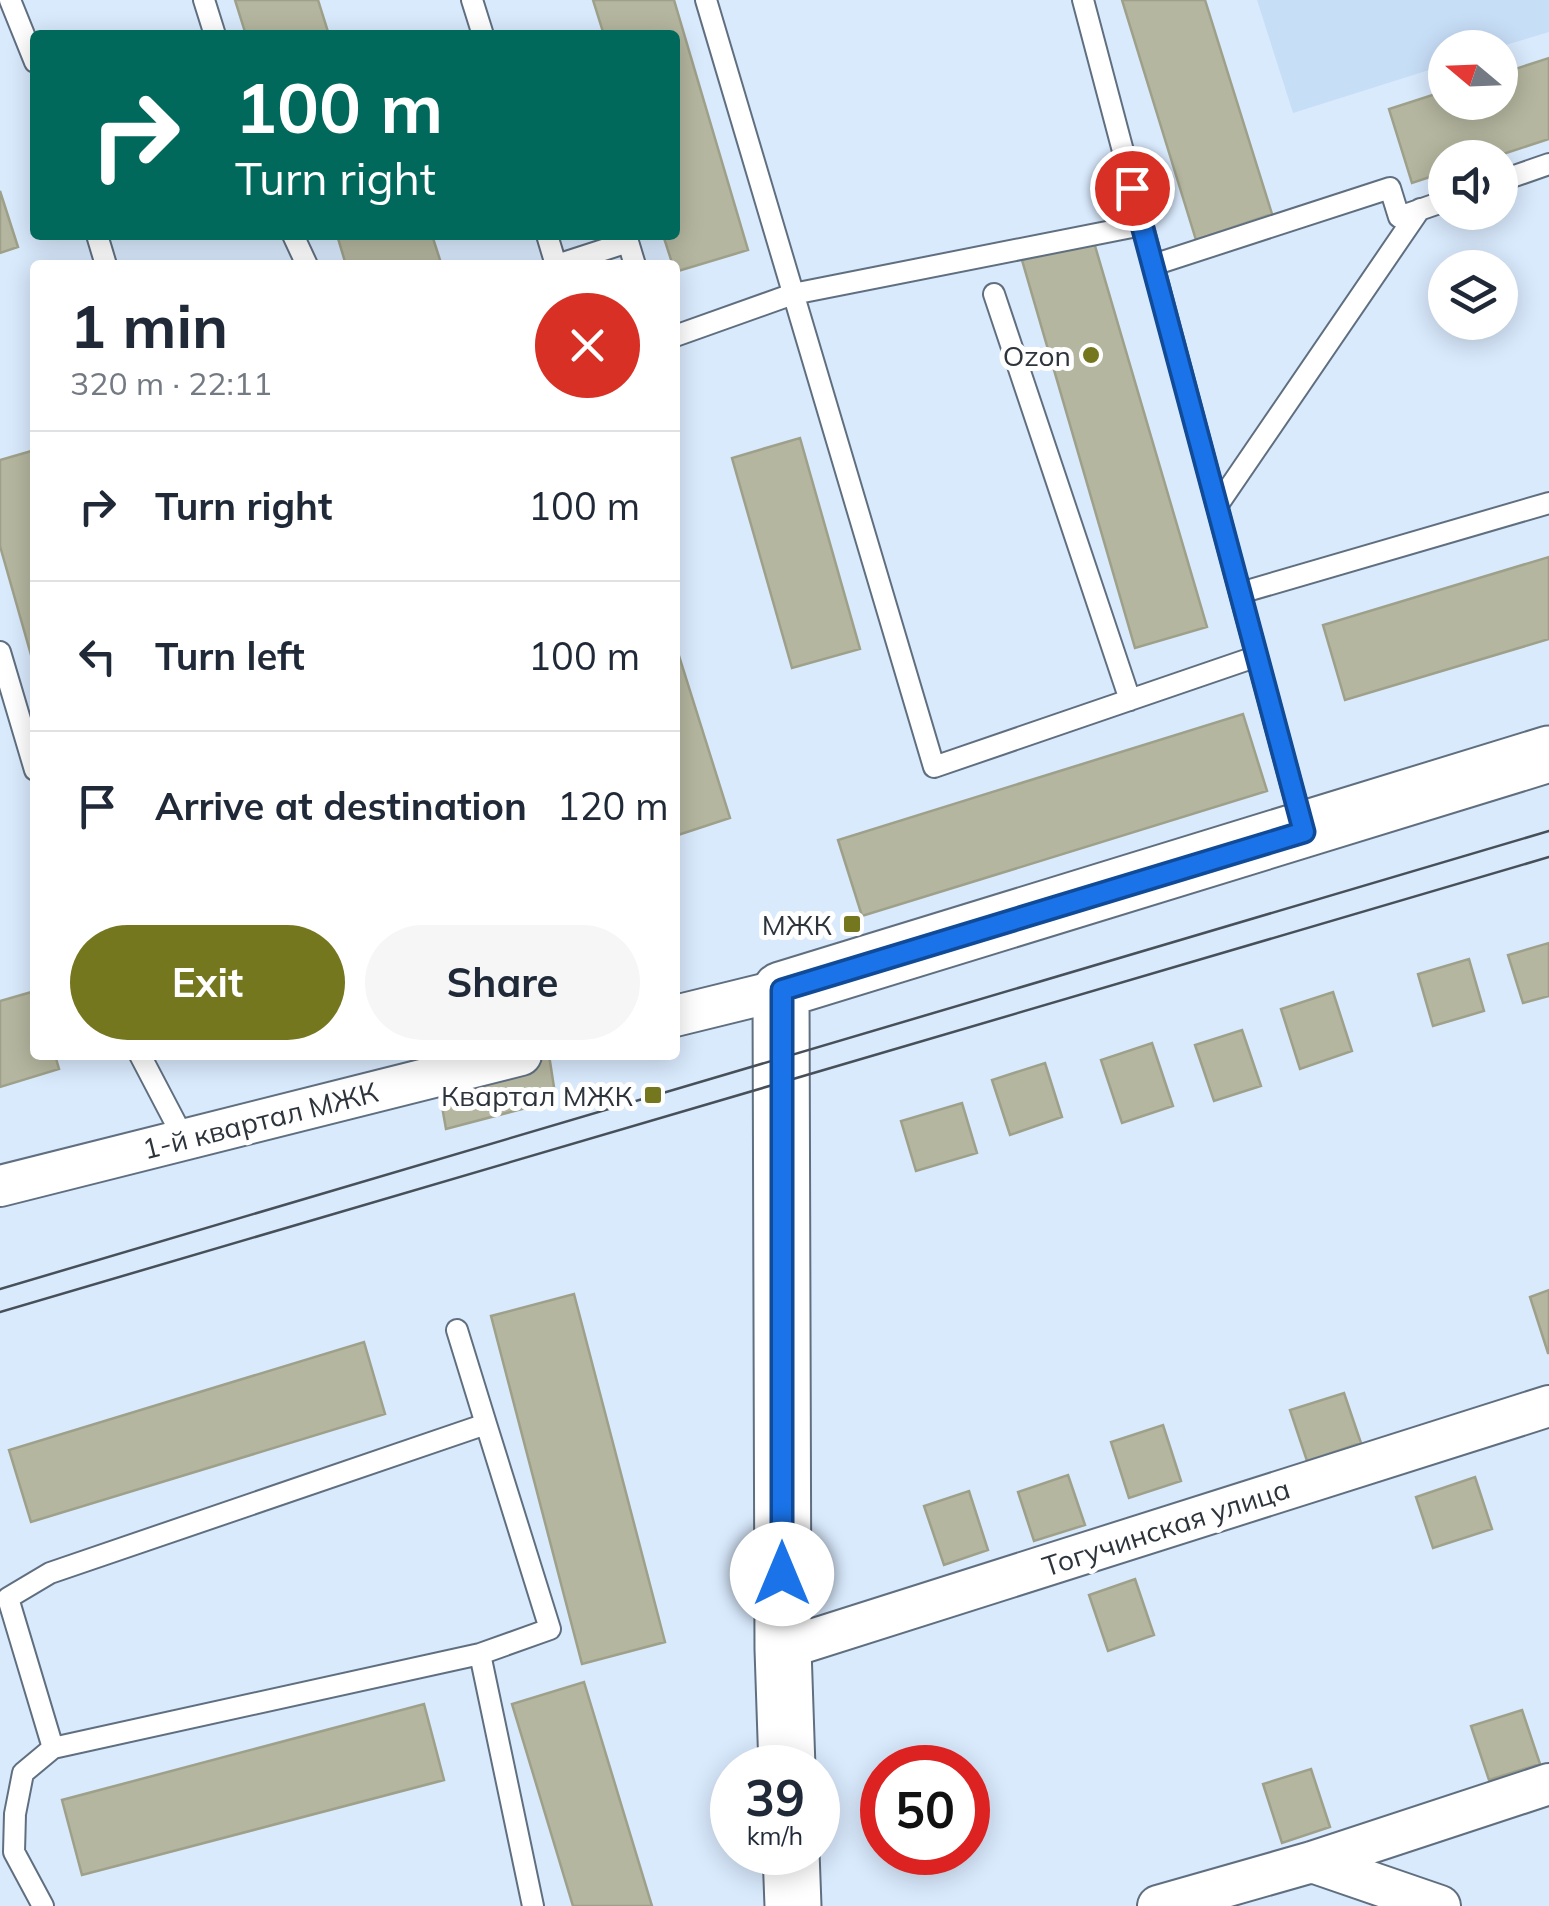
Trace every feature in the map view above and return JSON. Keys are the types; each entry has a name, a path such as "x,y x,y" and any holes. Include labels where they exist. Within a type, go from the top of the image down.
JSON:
{"main road":[{"path":"787,1745 783,1649 782,990 1549,754"},
{"path":"792,1875 793,1906"}],"street":[{"path":"682,1010 782,990"},
{"name":"1-й квартал МЖК","path":"0,1186 500,1060"},
{"name":"Тогучинская улица","path":"783,1649 1549,1406"},
{"path":"1158,1906 1312,1862 1549,1784"},
{"path":"1312,1862 1440,1906"}],"lane":[{"path":"10,0 30,50"},
{"path":"204,0 213,30"},
{"path":"472,0 481,30"},
{"path":"706,0 934,767 1256,657"},
{"path":"1083,0 1304,832"},
{"path":"1518,175 1549,164"},
{"path":"1153,264 1390,188 1399,217 1428,206"},
{"path":"1217,506 1420,209"},
{"path":"680,334 793,294 1142,225"},
{"path":"572,260 628,242 633,260"},
{"path":"994,294 1130,700"},
{"path":"1240,593 1549,503"},
{"path":"0,652 30,753"},
{"path":"143,1060 184,1139"},
{"path":"44,1906 14,1852 8,1819 22,1773 53,1748 480,1654 550,1630 457,1330"},
{"path":"53,1748 8,1598 50,1573 486,1424"},
{"path":"480,1654 533,1906"}],"shaded area":[{"path":"1257,0 1549,0 1549,32 1518,41 1518,30 1428,30 1428,70 1293,113"}],"building":[{"path":"235,0 318,0 327,30 244,30"},
{"path":"593,0 674,0 748,250 680,270 680,260 671,260 665,240 680,240 680,30 602,30"},
{"path":"1122,0 1205,0 1272,214 1196,240"},
{"path":"1549,58 1549,139 1518,149 1518,140 1428,140 1428,178 1412,183 1389,109 1428,96 1428,120 1518,120 1518,68"},
{"path":"0,191 18,247 0,253"},
{"path":"1093,239 1207,627 1135,648 1022,260"},
{"path":"338,240 434,240 440,260 344,260"},
{"path":"800,438 860,649 792,668 732,458"},
{"path":"30,451 30,651 0,546 0,460"},
{"path":"1549,557 1549,639 1345,700 1323,625"},
{"path":"680,659 730,818 680,834"},
{"path":"1243,714 1267,791 862,916 838,840"},
{"path":"1549,943 1549,996 1523,1003 1508,955"},
{"path":"1469,959 1484,1011 1433,1026 1418,974"},
{"path":"30,992 30,1060 56,1060 59,1069 0,1087 0,1001"},
{"path":"1333,992 1352,1051 1300,1069 1281,1009"},
{"path":"1242,1030 1261,1086 1214,1101 1195,1045"},
{"path":"1152,1043 1173,1106 1122,1123 1101,1060"},
{"path":"530,1060 550,1060 556,1100 446,1129 438,1084"},
{"path":"1045,1063 1062,1117 1010,1135 992,1080"},
{"path":"962,1103 977,1153 916,1171 901,1121"},
{"path":"1549,1290 1549,1353 1548,1353 1530,1297"},
{"path":"574,1294 665,1642 582,1664 491,1316"},
{"path":"364,1342 385,1414 31,1522 9,1450"},
{"path":"1344,1393 1361,1443 1307,1461 1290,1410"},
{"path":"1163,1425 1181,1481 1129,1498 1111,1442"},
{"path":"1068,1475 1085,1525 1034,1541 1018,1492"},
{"path":"1475,1477 1492,1529 1433,1548 1416,1497"},
{"path":"969,1491 988,1550 944,1565 924,1506"},
{"path":"1135,1579 1154,1635 1108,1651 1089,1595"},
{"path":"584,1682 652,1906 573,1906 512,1704"},
{"path":"424,1704 444,1780 82,1875 62,1800"},
{"path":"1522,1710 1540,1764 1489,1780 1471,1726"},
{"path":"1311,1769 1330,1827 1282,1843 1263,1784"}],"tram line":[{"path":"0,1289 1549,831"},
{"path":"0,1312 1549,857"}],"place":[{"name":"Ozon","path":"1091,355"},
{"name":"МЖК","path":"852,924"},
{"name":"Квартал МЖК","path":"653,1095"}],"route":[{"path":"782,1574 782,990 1304,832 1132,188"}]}
